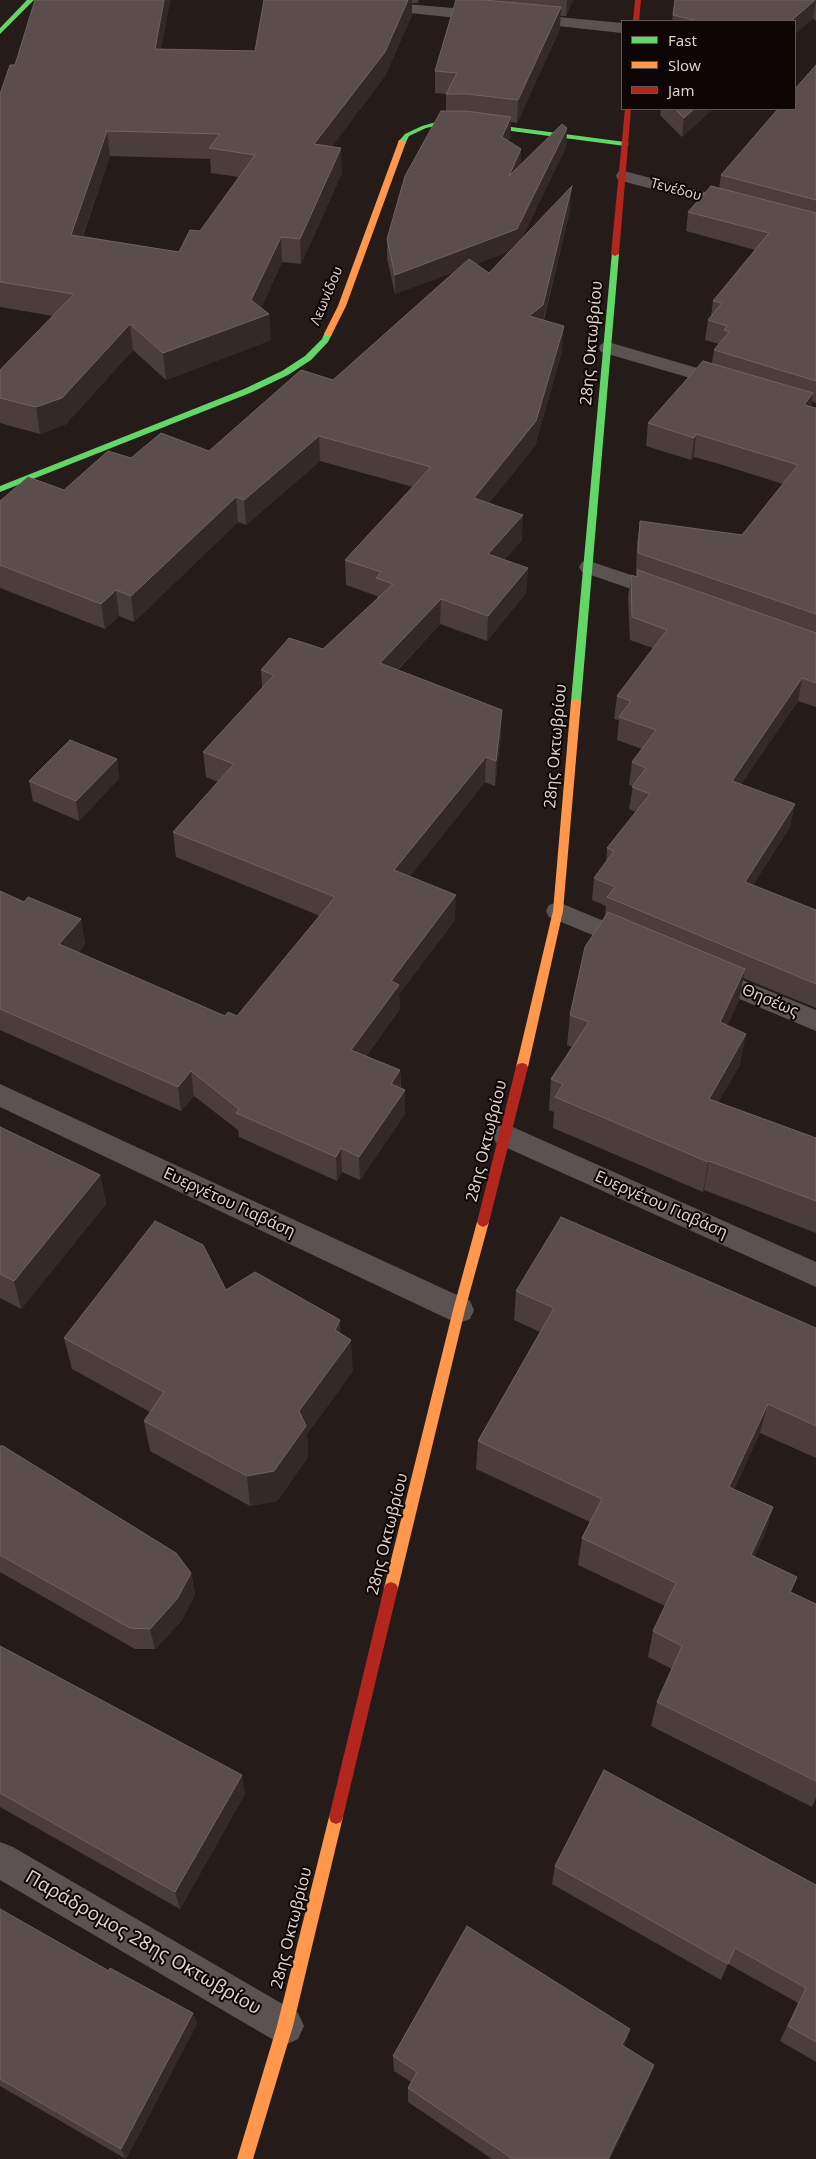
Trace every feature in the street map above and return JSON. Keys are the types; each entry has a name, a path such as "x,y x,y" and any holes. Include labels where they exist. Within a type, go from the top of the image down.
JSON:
{"street":[{"path":"0,32 31,0"},
{"path":"636,20 638,0"},
{"name":"28ης Οκτωβρίου","path":"245,2159 285,2026 459,1310 506,1135 558,911 624,176 628,110"},
{"name":"Λεωνίδου","path":"0,489 247,391 285,373 308,358 325,340 342,306 401,144 407,135 432,125 466,123 625,144"},
{"name":"Ευεργέτου Γιαβάση","path":"0,1095 459,1310"},
{"name":"Ευεργέτου Γιαβάση","path":"506,1135 816,1275"},
{"name":"Παράδρομος 28ης Οκτωβρίου","path":"0,1860 285,2026"}],"lane":[{"path":"395,8 621,28"},
{"name":"Τενέδου","path":"624,176 749,209"},
{"path":"608,348 750,389"},
{"path":"588,567 680,599"},
{"path":"558,911 656,953"},
{"name":"Θησέως","path":"691,968 816,1021"}],"building":[{"path":"35,0 164,0 155,49 255,51 264,0 408,0 385,52 314,144 341,148 300,239 281,237 251,300 269,314 163,353 130,324 62,398 36,407 0,398 0,370 74,294 0,282 0,94 10,65 15,65","holes":["107,131 220,134 209,148 255,155 200,231 190,230 179,252 71,235"]},
{"path":"456,0 484,0 561,7 518,100 467,94 446,94 457,73 435,71"},
{"path":"675,0 815,0 792,20 694,20 673,15"},
{"path":"816,65 816,200 721,175 777,110 796,110 796,88"},
{"path":"676,110 693,110 684,118"},
{"path":"441,111 466,111 511,117 502,137 521,149 509,176 562,124 567,128 517,229 395,275 387,239 405,176"},
{"path":"572,186 543,305 529,316 564,326 536,421 474,498 523,515 488,554 528,568 488,616 441,599 380,663 502,710 496,761 486,757 394,870 456,895 391,981 399,985 351,1050 400,1070 391,1084 405,1090 359,1157 341,1148 336,1157 236,1113 239,1109 191,1071 178,1087 0,1009 0,891 24,902 28,897 81,919 59,944 225,1016 228,1012 237,1016 335,897 173,832 234,764 203,752 274,675 261,670 289,638 323,649 393,584 376,578 381,572 345,560 431,467 319,436 244,500 236,497 131,596 116,590 101,604 0,565 0,501 28,477 64,490 108,451 131,458 161,433 209,451 301,370 333,380 469,259 489,273"},
{"path":"711,186 816,213 816,381 714,350 729,332 724,330 727,326 708,320 722,303 713,301 769,233 688,212"},
{"path":"703,361 813,393 804,405 816,408 816,614 638,553 640,521 742,535 798,465 696,434 694,438 648,423"},
{"path":"638,570 816,633 816,683 802,678 732,781 795,804 745,882 816,910 816,984 607,897 615,887 594,878 614,851 607,848 650,794 632,787 646,768 632,762 656,730 619,717 631,701 617,696 667,630 632,617 631,575 637,577"},
{"path":"70,740 117,759 76,801 29,781"},
{"path":"608,912 745,969 720,1022 746,1034 709,1099 816,1138 816,1201 708,1162 555,1097 563,1084 551,1079 589,1022 570,1015 585,947"},
{"path":"0,1127 100,1175 14,1281 0,1274"},
{"path":"561,1217 816,1328 816,1426 768,1404 729,1487 773,1507 751,1555 797,1577 790,1592 816,1604 816,1781 657,1702 682,1646 653,1631 676,1583 582,1538 602,1499 478,1441 554,1308 516,1291"},
{"path":"155,1221 203,1245 226,1290 255,1272 340,1320 335,1330 351,1340 299,1411 306,1426 274,1471 247,1476 144,1421 164,1392 64,1338"},
{"path":"0,1446 3,1446 176,1553 191,1573 177,1599 150,1629 130,1628 0,1555"},
{"path":"0,1646 242,1775 175,1892 0,1793"},
{"path":"604,1770 816,1885 816,2042 788,2026 806,1988 735,1948 728,1964 555,1866"},
{"path":"0,1909 109,1971 110,1968 193,2013 121,2149 0,2079"},
{"path":"467,1926 630,2029 622,2045 654,2065 608,2159 513,2159 408,2088 417,2072 393,2056"}],"traffic: fast":[{"path":"0,32 31,0"},
{"path":"402,142 407,135 424,127 440,123 466,123 625,144"},
{"path":"576,701 615,254"},
{"path":"0,489 247,391 285,373 308,358 325,340 328,334"}],"traffic: slow":[{"path":"328,334 342,306 402,142"},
{"path":"522,1067 558,911 576,701"},
{"path":"391,1588 459,1310 483,1222"},
{"path":"245,2159 285,2026 336,1817"}],"traffic: jam":[{"path":"636,20 638,0"},
{"path":"615,254 628,110"},
{"path":"483,1222 522,1067"},
{"path":"336,1817 391,1588"}]}
